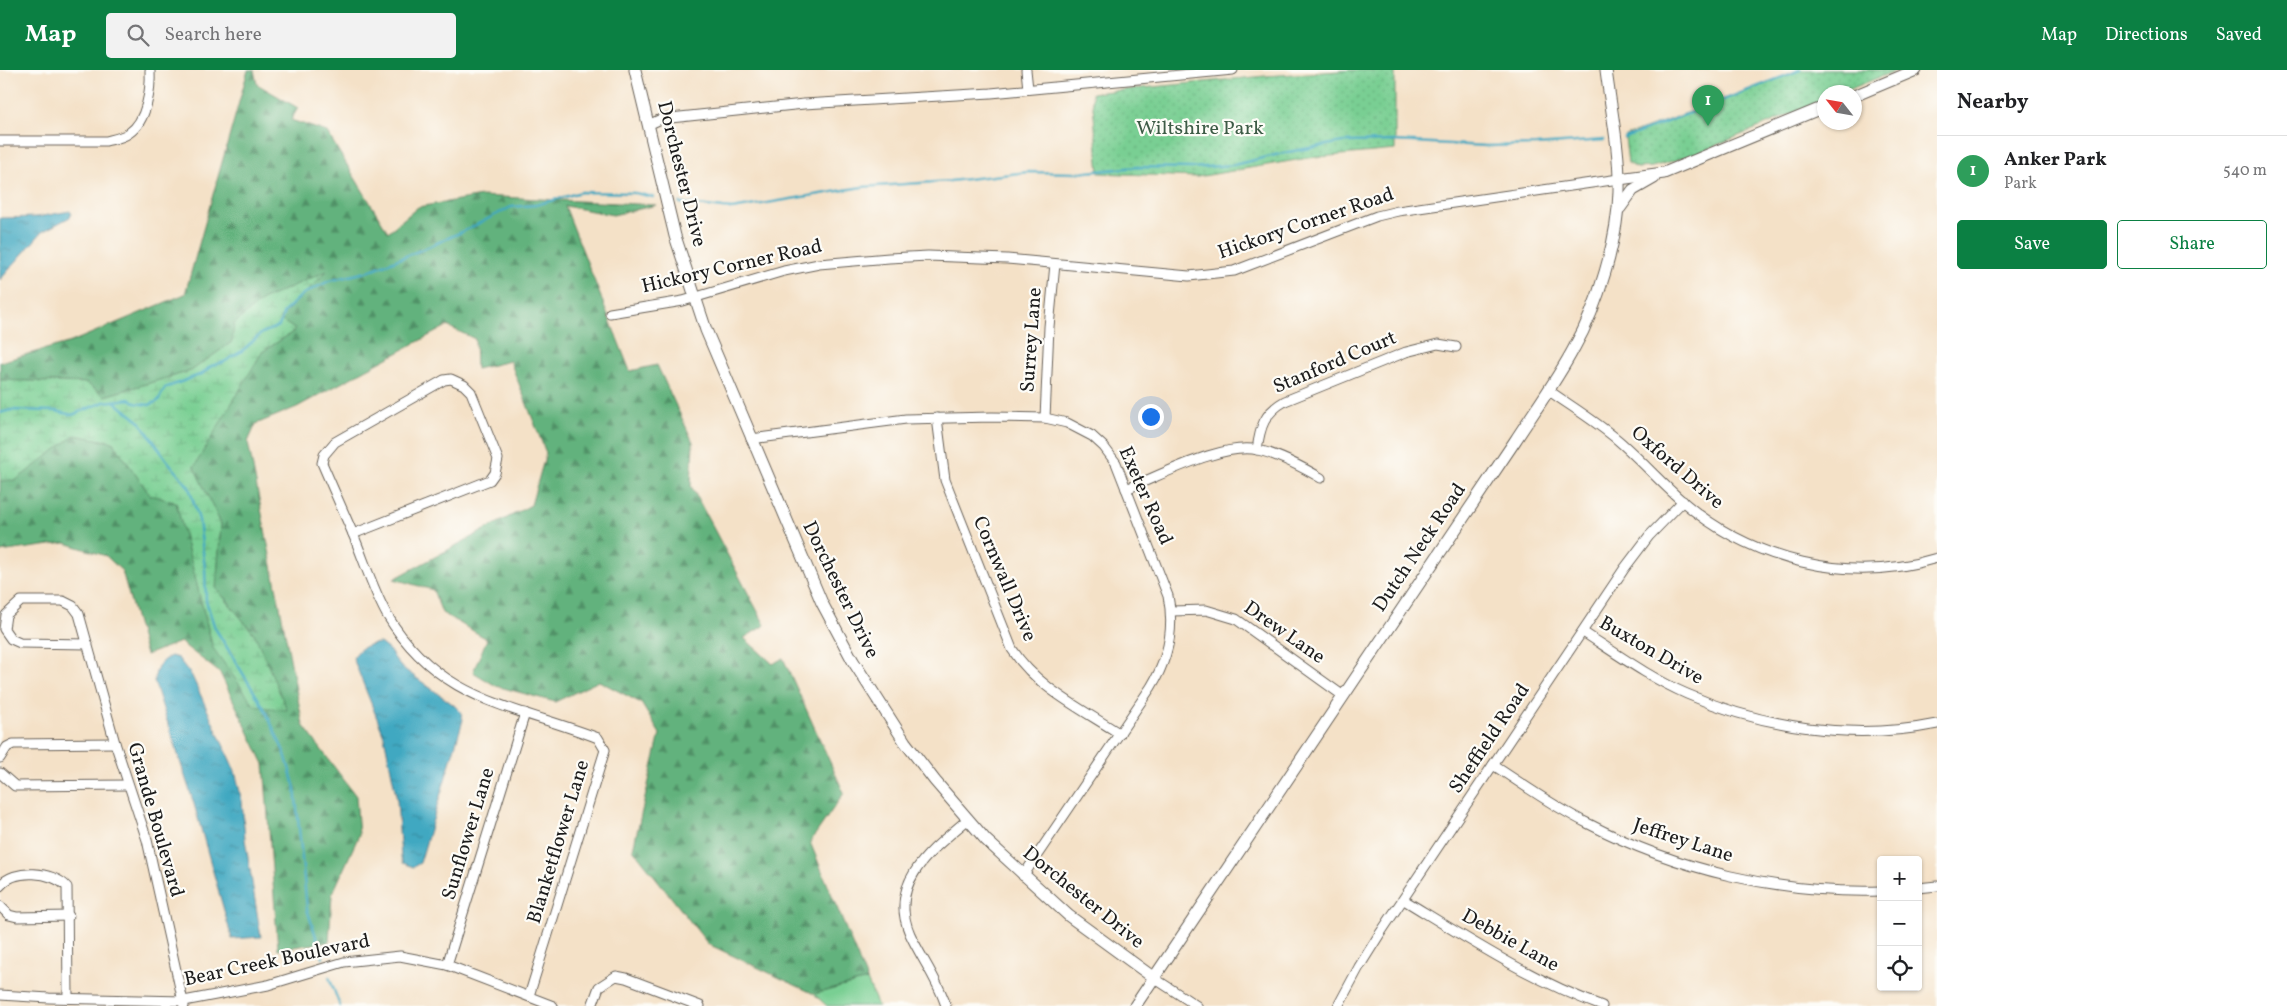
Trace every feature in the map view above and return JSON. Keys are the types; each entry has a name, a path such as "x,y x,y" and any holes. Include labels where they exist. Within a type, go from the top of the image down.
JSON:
{"street":[{"path":"0,141 106,141 130,133 138,124 146,106 150,84 150,70"},
{"name":"Dorchester Drive","path":"636,70 675,236 694,297 751,439 822,603 853,661 905,742 967,820 1023,876 1081,925 1154,978 1197,1006"},
{"path":"1026,70 1028,89"},
{"path":"648,125 661,119 778,106 920,99 1233,70"},
{"name":"Dutch Neck Road","path":"1135,1006 1548,390 1574,348 1588,319 1615,234 1618,212 1619,179 1606,70"},
{"path":"1862,93 1916,70"},
{"name":"Hickory Corner Road","path":"610,313 694,297 761,277 819,264 928,256 1007,259 1167,275 1215,274 1249,266 1377,216 1398,211 1664,173 1817,110"},
{"path":"1618,212 1633,190 1664,173"},
{"name":"Surrey Lane","path":"1044,418 1048,327 1055,264"},
{"name":"Stanford Court","path":"1257,450 1262,423 1272,410 1285,401 1406,352 1438,344 1456,347"},
{"name":"Blanketflower Lane","path":"353,534 490,480 495,474 498,459 472,392 464,385 451,379 444,380 335,442 327,450 322,463 386,613 407,646 431,669 466,691 504,708 526,713 598,738 605,750 529,996"},
{"name":"Oxford Drive","path":"1548,390 1619,441 1682,501 1744,542 1764,551 1804,563 1869,571 1917,564 1937,558"},
{"name":"Cornwall Drive","path":"937,418 945,480 1012,649 1020,662 1040,681 1120,734"},
{"name":"Exeter Road","path":"751,439 906,419 1044,418 1067,423 1092,436 1104,447 1116,464 1164,584 1172,611 1170,636 1163,665 1151,687 1023,876"},
{"path":"1126,489 1218,453 1240,449 1257,450 1303,467 1321,478"},
{"name":"Sheffield Road","path":"1338,1006 1359,967 1637,551 1682,501"},
{"name":"Grande Boulevard","path":"88,644 20,643 11,639 4,629 6,615 21,602 67,602 79,614 88,644 115,744 146,840 184,1003"},
{"name":"Drew Lane","path":"1172,611 1206,610 1228,615 1243,623 1297,665 1342,695"},
{"name":"Buxton Drive","path":"1583,632 1663,682 1694,697 1738,713 1792,725 1853,731 1902,729 1937,724"},
{"name":"Sunflower Lane","path":"447,965 526,713"},
{"path":"0,758 7,747 13,744 115,744"},
{"name":"Jeffrey Lane","path":"1493,765 1588,824 1630,844 1686,864 1773,884 1837,891 1877,891"},
{"path":"0,773 15,786 128,785"},
{"path":"946,1006 942,992 910,933 905,917 904,900 911,878 924,858 967,820"},
{"path":"0,886 11,876 44,874 53,877 67,887 69,916 68,998"},
{"path":"1922,888 1937,886"},
{"name":"Debbie Lane","path":"1404,900 1500,959 1545,983 1602,1006"},
{"path":"0,906 9,915 17,917 69,916"},
{"name":"Bear Creek Boulevard","path":"0,995 184,1003 268,985 344,962 400,956 447,965 553,1006"},
{"path":"592,1006 599,987 616,976 700,1006"}],"green space":[{"path":"248,70 254,70 257,84 298,108 291,120 327,132 388,232 418,207 481,196 657,205 613,215 565,206 630,371 657,365 693,442 691,486 765,625 744,638 773,664 783,658 844,793 810,842 867,980 814,994 708,944 633,849 660,734 641,703 599,681 555,702 496,686 473,672 487,639 442,613 433,590 394,579 531,505 546,453 510,361 476,369 475,339 447,326 297,407 256,424 248,442 303,725 356,796 359,835 332,895 329,942 278,949 264,764 220,673 180,642 146,655 122,571 106,556 65,543 0,552 0,481 16,479 75,435 113,442 150,495 176,502 213,648 255,635 216,588 221,524 193,467 262,352 296,330 279,319 326,272 262,300 232,342 191,371 105,396 86,383 0,380 0,362 71,342 185,294"},
{"name":"Wiltshire Park","path":"1354,70 1395,70 1395,150 1308,158 1197,177 1099,173 1092,93 1265,76"},
{"path":"1800,70 1897,70 1860,85 1817,85 1817,103 1693,155 1652,167 1637,168 1628,163 1626,136"},
{"path":"327,271 279,319 296,330 262,352 194,467 221,524 216,588 255,635 287,710 255,706 213,648 176,502 150,495 113,442 75,435 16,480 0,481 0,380 86,383 105,396 191,371 232,342 234,324 262,300"},
{"path":"867,980 878,1006 827,1006 814,994"}],"water":[{"path":"70,211 72,214 70,217 42,232 0,280 0,218 37,217"},
{"path":"380,643 389,650 400,666 454,705 461,712 463,720 420,863 413,867 403,863 401,858 397,800 384,736 353,658 364,647"},
{"path":"171,656 178,658 192,676 235,771 242,801 245,839 261,937 232,939 194,804 154,681 159,666"}],"waterway":[{"path":"1625,138 1800,70"},
{"path":"680,203 732,209 862,187 950,181 1028,172 1077,173 1137,167 1191,168 1233,165 1343,142 1395,141 1486,146 1536,145 1604,140"},
{"path":"0,413 11,410 56,411 72,415 104,402 130,399 135,403 149,405 158,401 165,388 202,374 211,366 224,362 242,351 262,333 279,326 284,312 303,294 329,281 366,272 426,248 511,207 536,205 581,192 635,193 653,197"},
{"path":"115,402 140,422 166,459 189,487 199,520 205,569 206,601 215,628 264,708 285,754 295,788 307,909 323,958"},
{"path":"329,977 340,1006"}],"place":[{"name":"Anker Park","path":"1708,126"}]}
